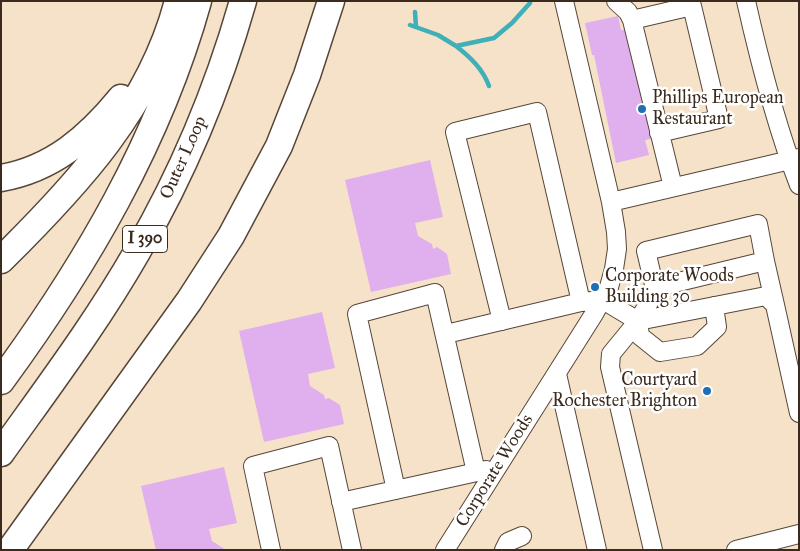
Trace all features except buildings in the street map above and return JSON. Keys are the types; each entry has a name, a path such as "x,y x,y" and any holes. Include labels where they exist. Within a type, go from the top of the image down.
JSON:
{"highway":[{"path":"1,178 34,168 65,152 104,119 128,90 152,53 173,1"},
{"path":"1,260 60,202 104,149 135,101 159,55 178,1"},
{"name":"I 390","path":"1,381 76,271 122,191 164,100 185,44 198,1"},
{"name":"Outer Loop","path":"1,453 92,324 154,222 204,114 243,1"},
{"path":"10,550 189,301 218,258 244,214 275,154 298,99 331,1"},
{"path":"1,542 87,441"}],"street":[{"name":"Corporate Woods","path":"445,550 603,300 614,269 617,250 611,202 564,1"},
{"path":"616,1 628,12 632,20 673,187"},
{"path":"746,1 769,95 794,159 799,185"},
{"path":"632,20 692,6 696,22 719,119 659,133"},
{"path":"502,321 455,132 537,112 582,302"},
{"path":"611,202 794,159"},
{"path":"656,292 646,251 758,224 799,413"},
{"path":"653,550 610,367 611,354 638,321 650,299 662,286 765,262"},
{"path":"396,490 357,314 435,293 446,334 476,472"},
{"path":"446,334 582,302 603,300 638,321 766,296 776,305"},
{"path":"638,321 640,336 660,352 697,346 716,327 714,306"},
{"path":"556,374 597,550"},
{"path":"271,550 253,466 329,446 352,550"},
{"path":"341,502 496,468"},
{"path":"736,550 799,534"},
{"path":"504,550 508,542 522,536"}],"waterway":[{"path":"410,25 438,35 456,46 494,38 512,23 530,3"},
{"path":"415,12 416,27"},
{"path":"456,46 476,64 489,86"}],"place":[{"name":"Phillips European Restaurant","path":"642,109"},
{"name":"Corporate Woods Building 30","path":"595,287"},
{"name":"Courtyard Rochester Brighton","path":"707,391"}]}
